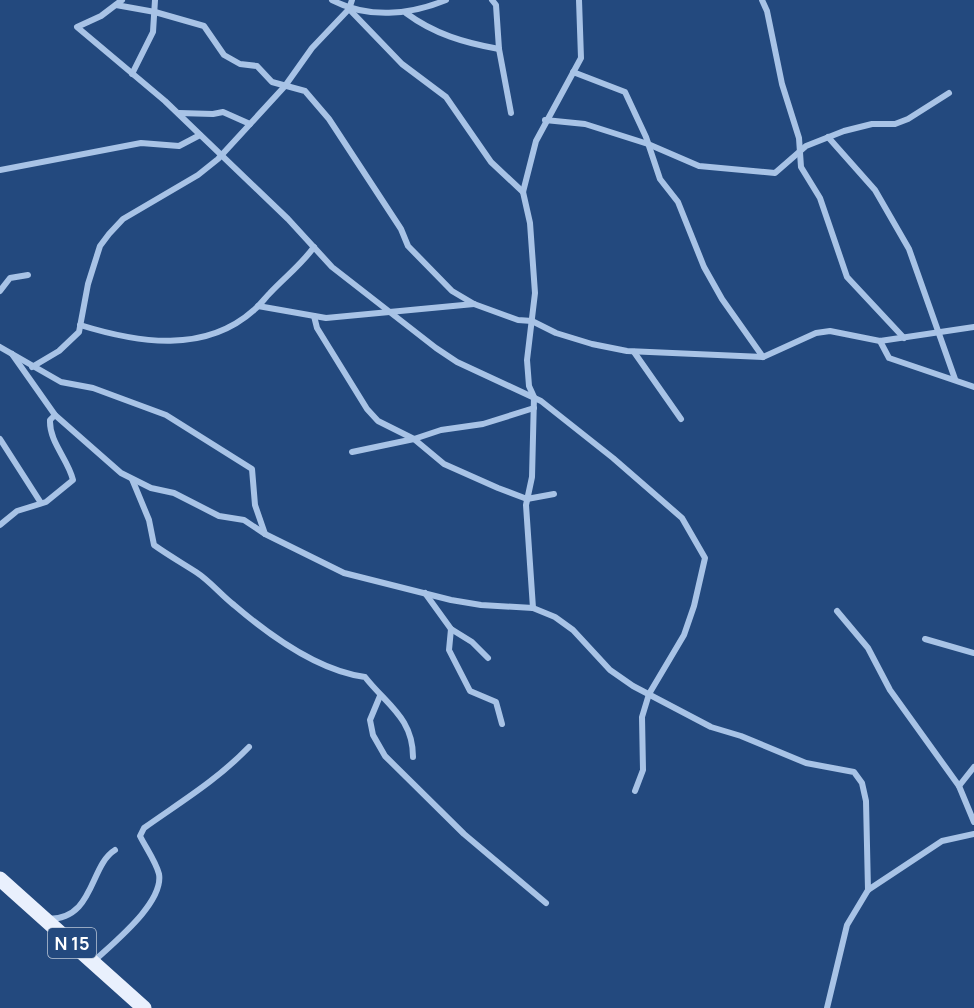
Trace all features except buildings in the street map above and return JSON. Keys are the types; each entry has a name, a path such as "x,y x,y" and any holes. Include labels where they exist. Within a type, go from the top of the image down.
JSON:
{"main road":[{"name":"N 15","path":"0,879 144,1008"}],"street":[{"path":"122,0 77,27 178,114 332,267 388,312 457,362 534,398 614,458 682,518 705,558 694,606 684,635 649,694 642,717 643,770 635,791"},
{"path":"132,74 153,32 155,0"},
{"path":"332,0 349,9 402,64 446,97 491,162 523,192"},
{"path":"32,367 71,341 79,332 88,284 100,246 123,219 198,175 221,156 285,86 312,48 349,9 352,0"},
{"path":"349,9 405,13 446,0"},
{"path":"492,0 496,5 499,49 511,113"},
{"path":"533,608 527,499 532,477 534,398 527,360 535,293 531,223 523,192 526,171 545,120 581,58 579,0"},
{"path":"762,0 767,11 782,84 799,138 801,167 820,198 847,277 904,338"},
{"path":"116,5 155,12 204,26 224,55 240,64 257,66 272,82 305,91 329,119 354,162 401,229 408,246 452,291 474,304 518,320 532,321 556,333 592,344 634,352 763,357 816,333 830,332 880,341 974,327"},
{"path":"405,13 449,36 470,44 499,49"},
{"path":"573,72 625,92 648,144 660,179 678,202 686,217 704,267 722,299 763,357"},
{"path":"545,120 585,124 648,144 699,166 775,173 806,146 872,124 901,121 949,93"},
{"path":"178,114 223,112 250,124"},
{"path":"0,170 141,143 179,146 200,135"},
{"path":"828,137 875,190 909,249 955,379"},
{"path":"80,325 115,336 184,342 207,336 232,324 258,306 300,266 314,247"},
{"path":"0,291 10,278 28,274"},
{"path":"258,306 335,318 474,304"},
{"path":"314,316 317,328 367,409 378,421 414,439 444,464 527,499 554,494"},
{"path":"880,341 889,357 974,387"},
{"path":"0,347 61,382 93,388 166,416 252,469 255,505 264,534"},
{"path":"634,352 681,419"},
{"path":"12,354 55,415 121,473 159,492 174,493 219,516 244,520 264,534 344,573 481,605 533,608 564,624 610,670 711,727 741,736 806,763 854,772 862,783 866,801 868,890"},
{"path":"352,452 414,439 441,430 483,424 534,408"},
{"path":"0,525 17,511 41,503 65,489 73,480 69,464 50,429 50,420 55,415"},
{"path":"0,439 41,503"},
{"path":"132,478 149,520 154,545 176,562 196,572 260,626 318,664 344,674 365,676 380,696 403,718 411,733 413,758"},
{"path":"425,593 451,629 472,642 488,658"},
{"path":"837,611 868,648 890,690 959,786 974,822"},
{"path":"451,629 449,650 470,691 495,702 502,724"},
{"path":"925,639 974,653"},
{"path":"380,696 370,720 373,735 384,756 464,834 546,903"},
{"path":"93,962 154,899 159,884 159,873 140,836 144,828 188,796 210,784 249,747"},
{"path":"959,786 974,767"},
{"path":"827,1008 848,925 868,890 942,841 974,834"},
{"path":"45,919 59,919 89,896 108,854 115,850"}]}
